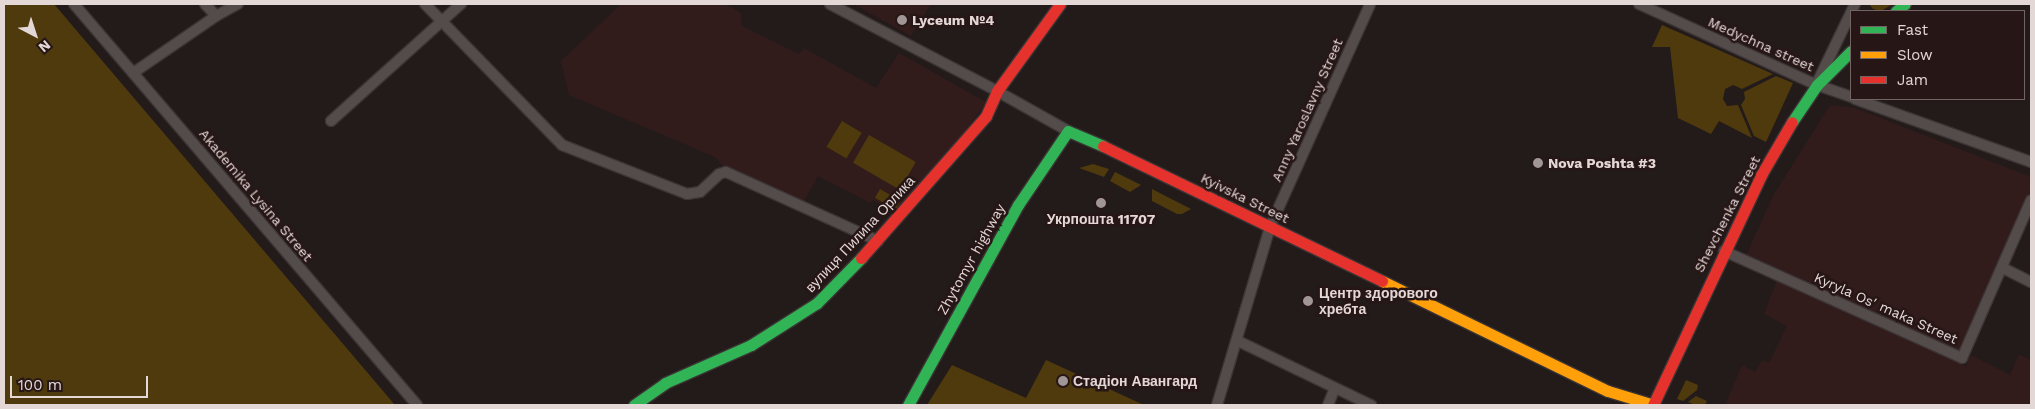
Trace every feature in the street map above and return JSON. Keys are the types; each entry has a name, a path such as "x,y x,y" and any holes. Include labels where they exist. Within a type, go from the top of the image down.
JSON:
{"main road":[{"name":"вулиця Пилипа Орлика","path":"634,405 665,383 751,346 817,303 878,241 986,116 997,91 1060,4"},
{"name":"Shevchenka Street","path":"1654,405 1724,251 1762,175 1804,101 1817,84 1850,52"},
{"name":"Kyivska Street","path":"1068,131 1112,150 1608,391 1654,405"},
{"name":"Zhytomyr highway","path":"908,405 1018,205 1068,131"}],"street":[{"name":"Akademika Lysina Street","path":"74,4 417,405"},
{"path":"205,4 216,16"},
{"path":"133,73 216,16 238,4"},
{"path":"425,4 562,145 687,194 700,192 719,174 726,172 878,241"},
{"path":"331,121 461,4"},
{"name":"Kyivska Street","path":"830,4 997,91 1068,131"},
{"name":"Anny Yaroslavny Street","path":"1217,405 1238,341 1270,227 1370,4"},
{"name":"Medychna street","path":"1639,4 1817,84 1850,97"},
{"path":"1817,84 1823,67 1850,14"},
{"path":"1858,100 2031,162"},
{"name":"Kyryla Osʹmaka Street","path":"1724,251 1962,358 2003,268 2027,222 2031,200"},
{"path":"2003,268 2031,282"},
{"path":"1238,341 1372,405"},
{"path":"1328,405 1336,388"}],"shaded area":[{"path":"4,4 54,4 395,405 4,405"},
{"path":"621,4 725,4 741,13 742,26 799,54 804,48 876,88 899,53 986,102 959,140 896,213 873,200 870,203 818,176 803,203 725,169 715,157 569,95 561,61"},
{"name":"Lyceum №4","path":"853,4 931,4 911,36"},
{"path":"1869,4 1893,4 1883,10 1873,9"},
{"path":"1662,25 1773,74 1742,89 1733,85 1725,89 1723,99 1727,106 1738,105 1752,138 1719,121 1711,134 1678,118 1670,47 1652,47"},
{"path":"1776,76 1793,83 1766,142 1754,136 1741,105 1745,99 1744,92"},
{"path":"1830,105 1855,108 2031,177 2031,189 2027,202 1960,352 1746,255 1774,194"},
{"path":"842,121 862,133 846,159 827,147"},
{"path":"869,135 916,162 900,190 853,163"},
{"path":"1093,164 1109,169 1104,177 1079,168"},
{"path":"1115,172 1141,185 1130,192 1110,181"},
{"path":"880,189 901,201 896,210 875,198"},
{"path":"1152,189 1191,209 1182,214 1177,214 1152,201"},
{"path":"1777,280 1966,366 1971,355 2010,375 2019,354 2031,360 2031,405 1725,405 1742,365 1755,372 1762,360 1769,363 1787,326 1764,314"},
{"name":"Стадіон Авангард","path":"1046,360 1144,405 927,405 952,365 1026,398"},
{"path":"1686,380 1698,385 1697,390 1683,401 1677,399"},
{"path":"1696,396 1707,401 1705,405 1695,405 1688,402"}],"traffic: fast":[{"path":"1897,10 1905,4"},
{"path":"1792,122 1817,85 1850,52"},
{"path":"908,405 1018,205 1068,131 1103,146"},
{"path":"634,405 665,383 751,345 817,303 861,258"}],"traffic: slow":[{"path":"1382,281 1608,391 1654,405"}],"traffic: jam":[{"path":"861,258 986,116 997,91 1060,4"},
{"path":"1653,405 1761,175 1792,122"},
{"path":"1103,146 1382,281"}],"place":[{"name":"Lyceum №4","path":"902,20"},
{"name":"Nova Poshta #3","path":"1538,163"},
{"name":"Укрпошта 11707","path":"1101,203"},
{"name":"Центр здорового хребта","path":"1308,301"},
{"name":"Стадіон Авангард","path":"1063,381"}]}
